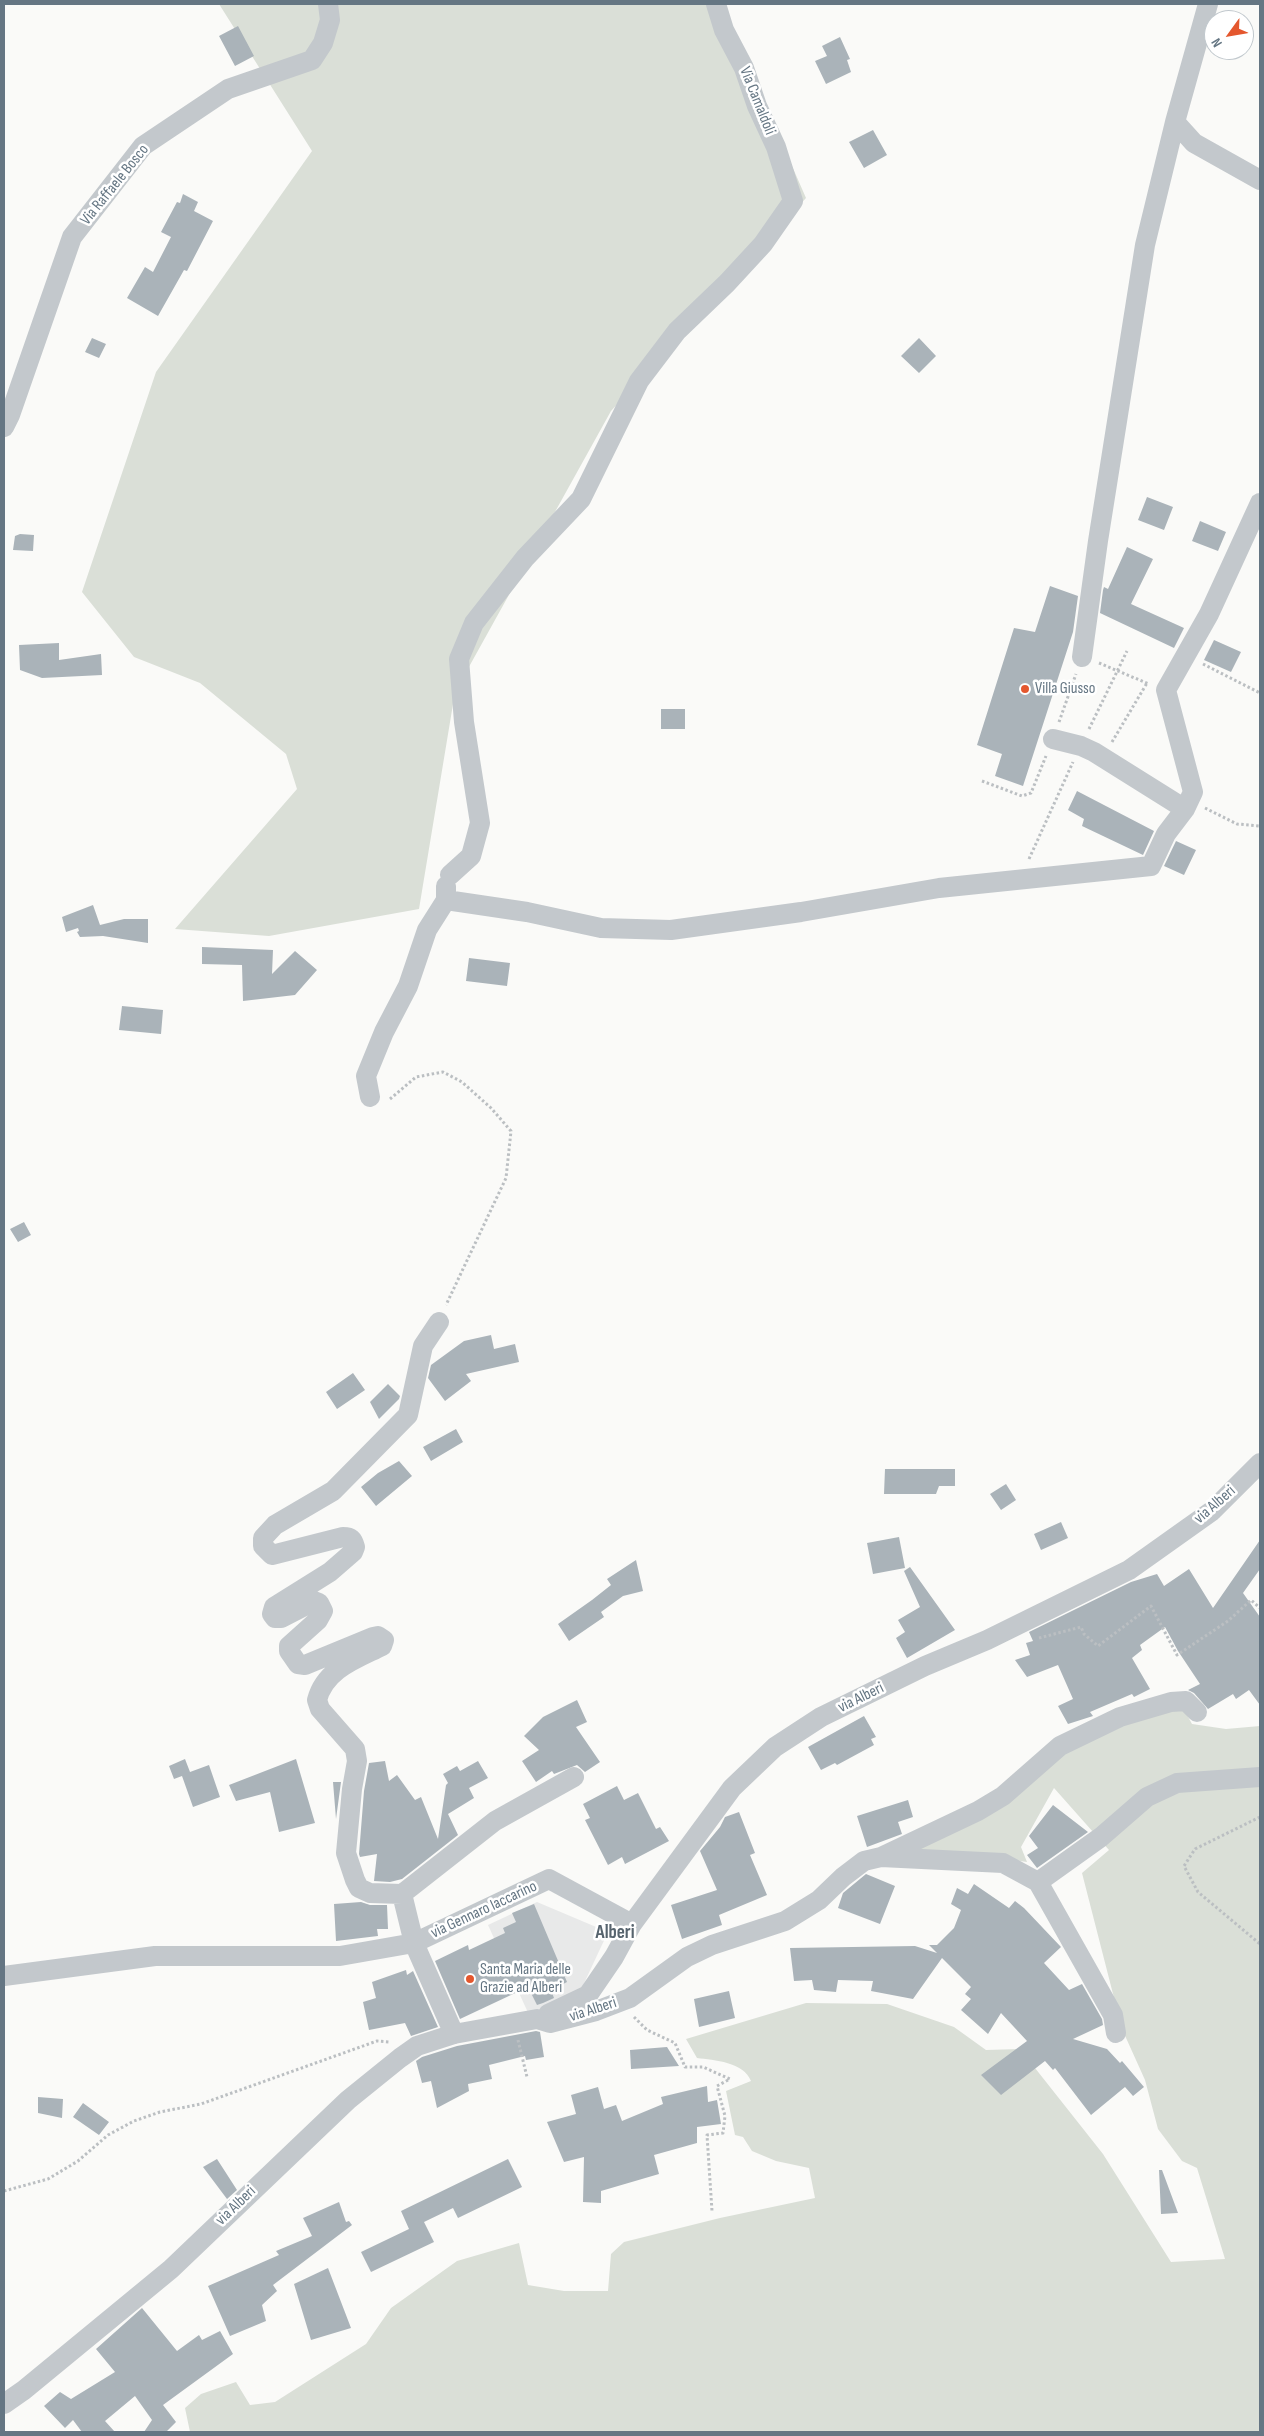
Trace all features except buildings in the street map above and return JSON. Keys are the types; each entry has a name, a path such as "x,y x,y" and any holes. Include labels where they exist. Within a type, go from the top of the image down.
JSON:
{"street":[{"name":"Via Raffaele Bosco","path":"4,427 10,415 72,237 143,146 228,89 312,60 323,43 330,20 328,4"},
{"name":"Via Camaldoli","path":"447,887 471,856 480,823 464,722 459,660 474,622 526,558 581,499 639,380 677,331 727,283 763,244 793,200 776,147 757,106 744,68 724,30 716,4"},
{"path":"1082,657 1145,245 1175,122 1208,4"},
{"path":"1175,122 1194,143 1260,180"},
{"path":"370,1097 366,1076 384,1032 408,986 427,930 447,887 527,912 601,928 671,930 801,912 940,888 1151,866 1166,834 1193,792 1166,690 1209,614 1260,503"},
{"path":"1053,739 1081,746 1187,804"},
{"path":"439,1322 423,1346 408,1415 333,1491 275,1525 263,1538 263,1546 272,1555 343,1537 349,1537 354,1540 355,1547 353,1552 330,1572 274,1607 272,1614 275,1618 280,1618 314,1601 319,1603 322,1610 318,1620 289,1646 292,1658 298,1664 305,1665 373,1637 378,1636 384,1640 382,1646 340,1667 329,1677 317,1700 320,1709 356,1749 357,1762 352,1789 346,1853 355,1880 360,1888 370,1893 402,1894 495,1821 574,1777"},
{"name":"via Alberi","path":"4,2404 171,2269 348,2100 417,2046 454,2034 537,2019 588,1995 614,1957 632,1924 732,1788 775,1747 821,1717 925,1666 987,1640 1129,1570 1212,1511 1260,1463"},
{"path":"881,1857 978,1811 1003,1796 1060,1746 1120,1717 1171,1702 1186,1701 1197,1712"},
{"path":"1116,2033 1113,2015 1038,1882 1101,1837 1147,1797 1177,1784 1260,1777"},
{"name":"via Alberi","path":"537,2019 550,2023 596,2011 625,2000 687,1957 712,1945 785,1921 819,1900 842,1877 864,1861 881,1857 1003,1863 1038,1882"},
{"name":"via Gennaro Iaccarino","path":"414,1943 549,1879 632,1924"},
{"path":"402,1894 414,1943 454,2034"},
{"path":"4,1976 155,1956 340,1956 414,1943"}],"path":[{"path":"1186,654 1260,693"},
{"path":"1118,670 1166,690"},
{"path":"1103,758 1147,683"},
{"path":"1187,804 1237,824 1260,826"},
{"path":"370,1097 388,1100 416,1077 443,1072 462,1082 491,1108 511,1131 506,1178 439,1322"},
{"path":"1034,1639 1081,1627 1084,1634 1098,1646 1151,1606 1177,1655 1228,1621 1251,1600 1260,1608"},
{"path":"1260,1817 1195,1849 1184,1866 1198,1892 1260,1944"},
{"path":"625,2000 647,2030 675,2043 685,2066 703,2067 730,2079 717,2086 725,2116 723,2133 707,2135 712,2211"},
{"path":"514,2023 527,2077"},
{"path":"4,2191 48,2179 78,2162 108,2135 142,2118 160,2112 201,2104 377,2040 417,2046"}],"shaded area":[{"path":"219,4 721,4 806,198 611,411 455,692 419,909 269,936 175,929 297,789 286,754 200,683 134,657 82,592 156,372 312,151"},
{"path":"1182,1706 1192,1724 1226,1729 1260,1726 1260,2432 190,2432 185,2408 201,2394 236,2382 250,2405 275,2402 366,2344 391,2308 457,2261 519,2243 528,2285 564,2291 608,2291 611,2254 624,2242 720,2218 815,2198 809,2168 776,2161 752,2151 743,2137 735,2135 726,2091 751,2081 747,2075 742,2070 728,2063 697,2058 686,2039 806,2003 887,2004 954,2027 986,2050 1020,2049 1103,2154 1171,2262 1225,2259 1197,2168 1182,2161 1158,2129 1145,2080 1122,2029 1082,1873 1109,1850 1054,1788 1021,1847 1027,1862 1000,1858 900,1853 1063,1750 1101,1733"},
{"path":"537,1902 608,1932 579,1994 530,2017 488,1925"}],"place":[{"name":"Villa Giusso","path":"1025,689"},
{"name":"Santa Maria delle Grazie ad Alberi","path":"470,1979"}],"district":[{"name":"Alberi","path":"615,1933"}]}
